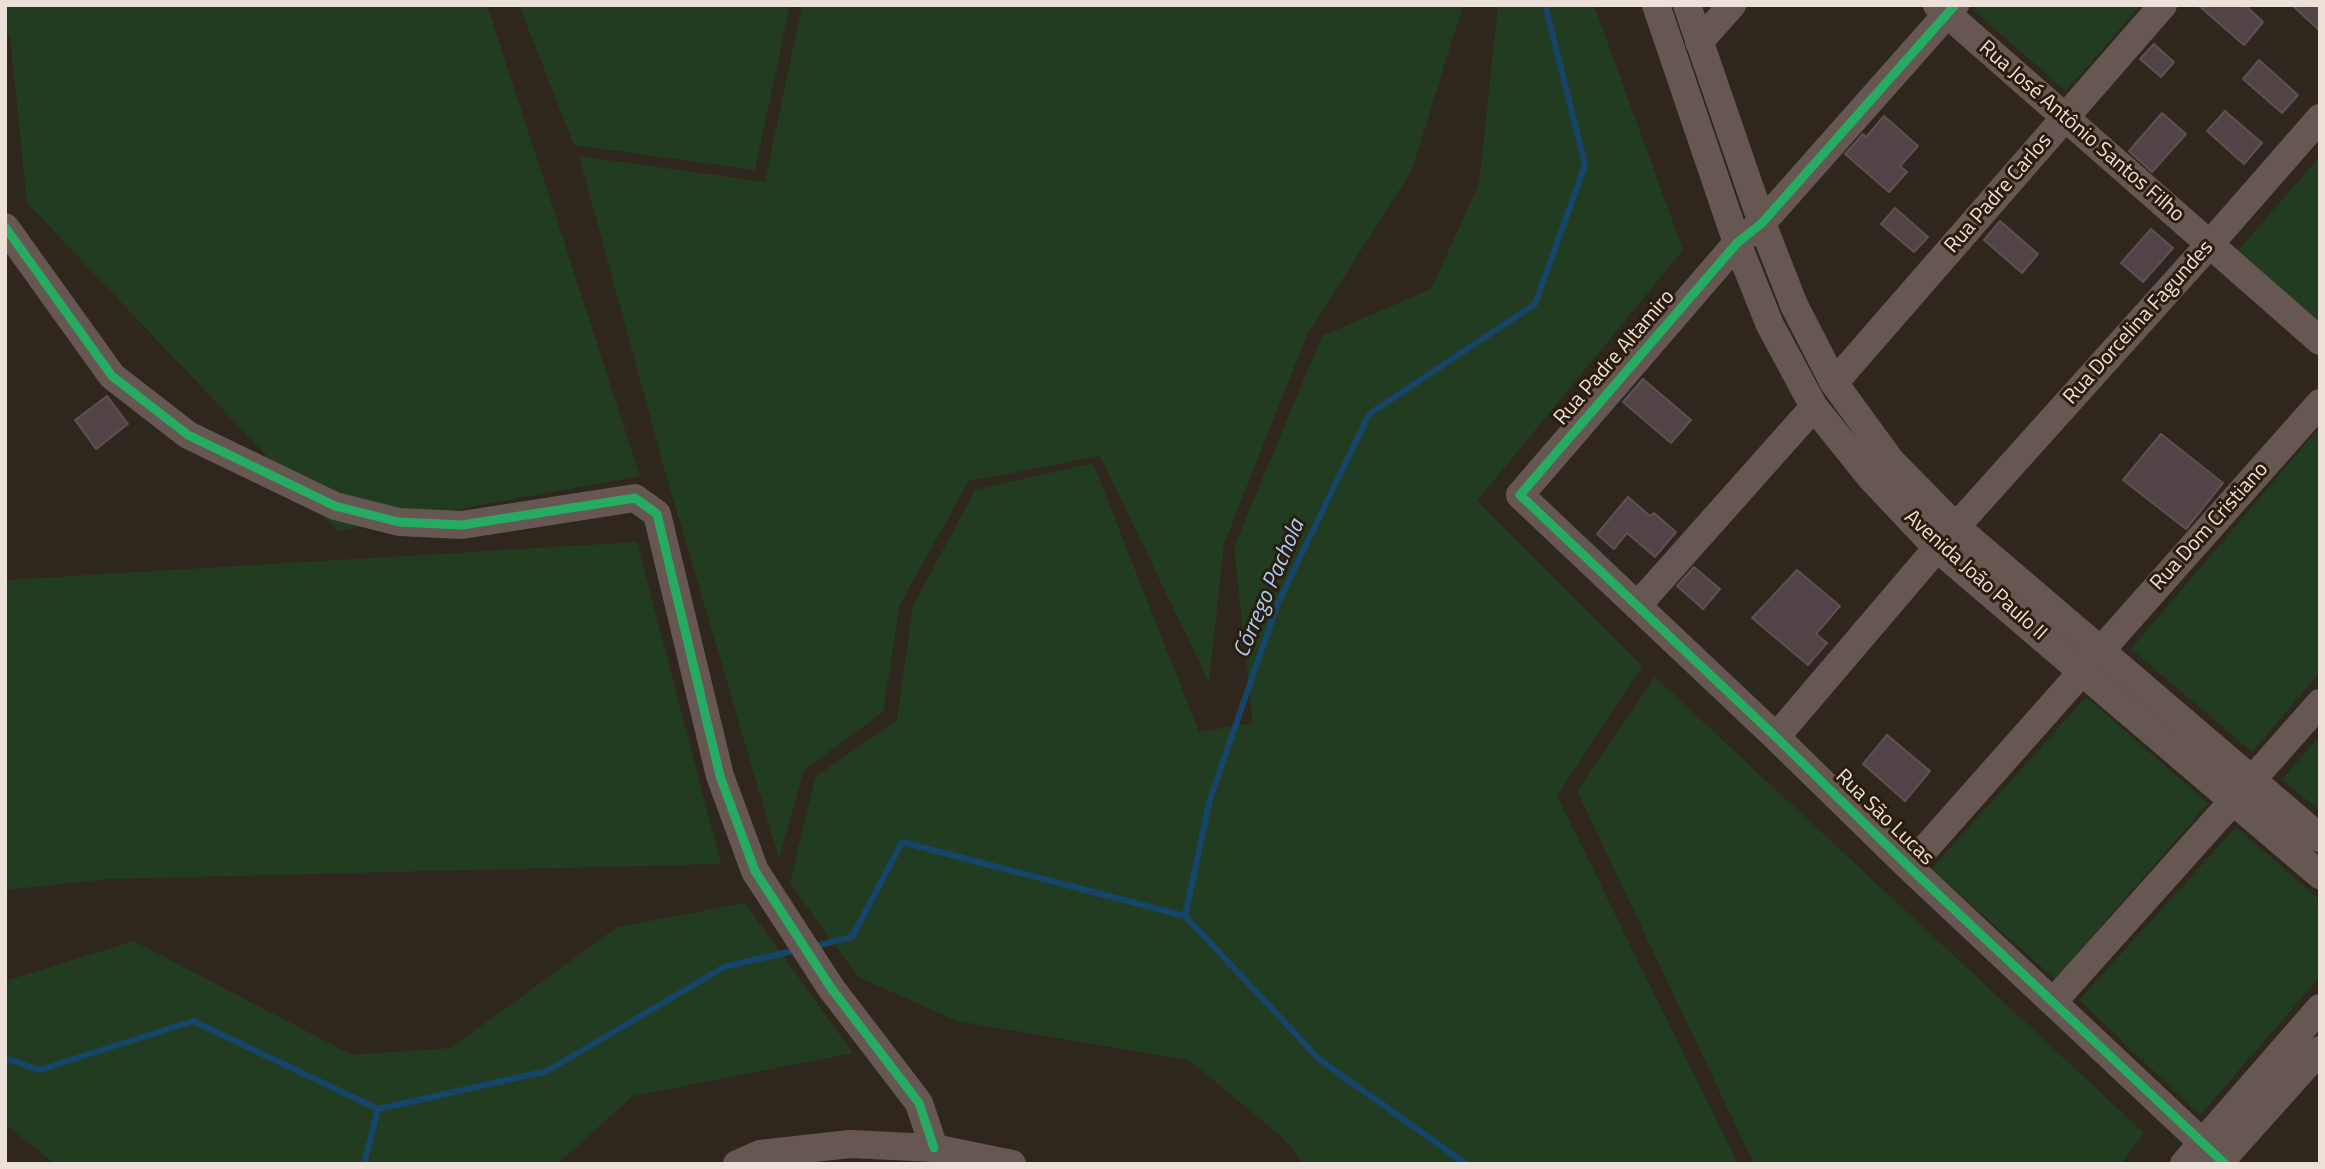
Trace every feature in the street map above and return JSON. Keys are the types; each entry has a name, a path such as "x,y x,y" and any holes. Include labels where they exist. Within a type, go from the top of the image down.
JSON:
{"street":[{"name":"Avenida João Paulo II","path":"1656,5 1737,243 1770,325 1814,407 1871,478 1937,548 2252,780 2320,838"},
{"name":"Avenida João Paulo II","path":"1687,5 1762,223 1794,305 1834,383 1891,461 1956,527 2233,801 2320,874"},
{"path":"1699,42 1731,5"},
{"name":"Rua Padre Carlos","path":"1834,383 2163,5"},
{"path":"1762,223 1946,8"},
{"name":"Rua José Antônio Santos Filho","path":"1946,8 2065,118 2320,341"},
{"name":"Rua Dorcelina Fagundes","path":"1937,548 2320,118"},
{"name":"Rua Padre Altamiro","path":"1520,495 1737,243 1762,223"},
{"path":"5,227 112,376 188,435 335,506 400,522 462,525 635,498 657,514 720,776 755,871 831,988 919,1103 934,1148"},
{"name":"Rua Dom Cristiano","path":"1909,867 2320,403"},
{"path":"1637,606 1814,407"},
{"name":"Rua São Lucas","path":"1520,495 2053,1002 2210,1159"},
{"path":"1776,737 1937,548"},
{"path":"2252,780 2320,703"},
{"path":"2053,1002 2233,801"},
{"path":"2210,1159 2320,1007"},
{"path":"2210,1159 2320,1050"},
{"path":"737,1164 760,1154 850,1144 934,1148 1012,1164"}],"green space":[{"path":"5,5 487,5 640,476 338,531 27,203 10,37 5,34"},
{"path":"519,5 790,5 755,170 574,145"},
{"path":"802,5 1463,5 1412,170 1307,335 1224,544 1209,682 1100,456 969,481 900,604 883,712 804,770 779,859 663,464 579,156 765,182"},
{"path":"1498,5 1594,5 1683,250 1477,501 1642,666 1557,796 1738,1164 1304,1164 1283,1138 1189,1060 957,1021 858,977 790,883 815,777 897,720 913,606 975,490 1093,463 1199,732 1253,723 1234,547 1322,336 1431,289 1479,184"},
{"path":"1979,5 2141,5 2066,91 1974,11"},
{"path":"2320,156 2320,323 2237,252"},
{"path":"2320,427 2320,672 2252,752 2131,649"},
{"path":"637,542 721,864 109,879 5,890 5,580"},
{"path":"1655,677 2144,1133 2121,1164 1754,1164 1577,791"},
{"path":"2086,697 2208,803 2055,979 1931,869"},
{"path":"2320,736 2320,811 2282,779"},
{"path":"2236,827 2320,900 2320,977 2200,1115 2079,1000"},
{"path":"745,903 853,1053 633,1096 557,1164 55,1164 5,1124 5,981 134,941 352,1055 451,1048 617,927"}],"building":[{"path":"2198,5 2245,5 2263,22 2244,45"},
{"path":"2292,5 2320,5 2320,31"},
{"path":"2154,44 2174,62 2161,77 2140,59"},
{"path":"2259,60 2298,95 2282,113 2243,79"},
{"path":"2225,111 2262,143 2244,164 2207,131"},
{"path":"2162,113 2186,134 2152,172 2129,151"},
{"path":"1884,116 1918,146 1900,166 1907,172 1889,192 1845,154 1863,134 1866,137"},
{"path":"1895,208 1928,237 1914,252 1881,224"},
{"path":"2000,221 2038,254 2022,273 1984,240"},
{"path":"2151,229 2173,248 2143,282 2121,263"},
{"path":"1643,379 1691,420 1671,443 1623,402"},
{"path":"107,396 128,424 96,449 75,420"},
{"path":"2161,434 2223,483 2186,529 2123,480"},
{"path":"1628,497 1650,516 1654,513 1676,532 1655,557 1627,533 1614,549 1597,534"},
{"path":"1694,567 1720,589 1703,609 1677,586"},
{"path":"1797,570 1840,606 1816,634 1827,643 1808,665 1752,618"},
{"path":"1887,735 1930,771 1905,801 1863,764"}],"waterway":[{"name":"Córrego Pachola","path":"1185,916 1210,799 1278,603 1369,414 1535,304 1585,165 1545,5"},
{"path":"815,946 852,937 902,842 1185,916"},
{"name":"Córrego Pachola","path":"1185,916 1320,1060 1466,1164"},
{"path":"5,1058 39,1070 193,1021 378,1109 547,1071 724,967 797,950"},
{"path":"364,1164 378,1109"}],"cycle path":[{"path":"1955,5 1762,223 1737,243 1520,495 2225,1164"},
{"path":"5,227 112,376 188,435 335,506 399,522 462,525 635,498 657,514 720,776 755,871 831,988 919,1103 934,1148"}]}
